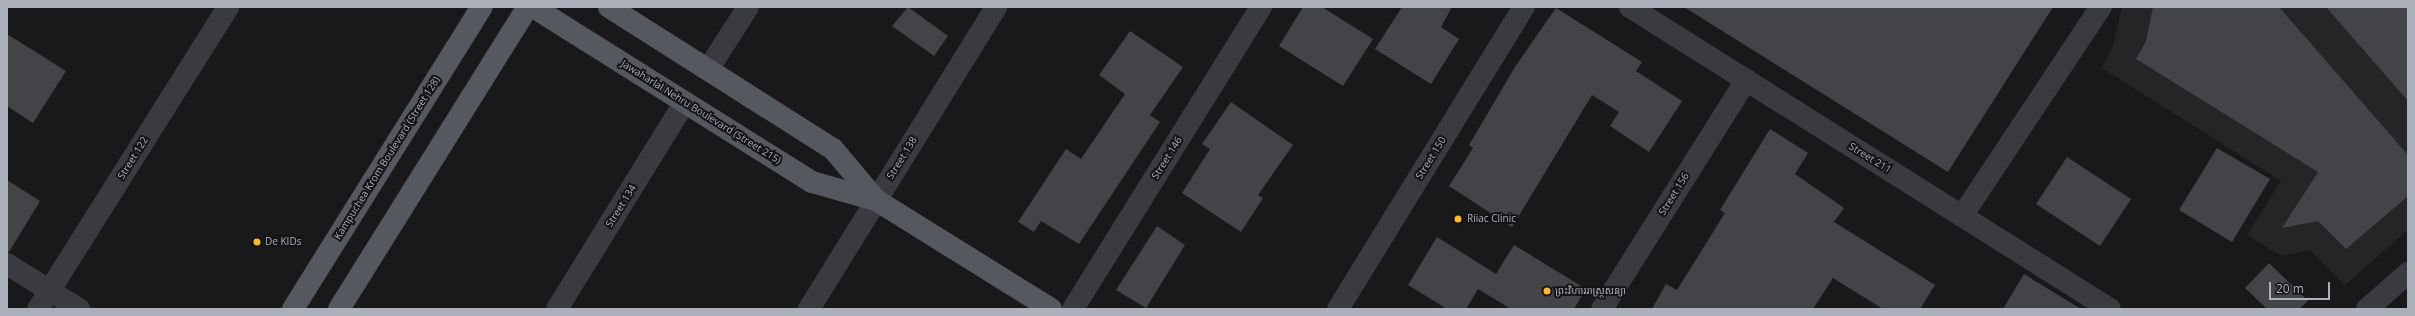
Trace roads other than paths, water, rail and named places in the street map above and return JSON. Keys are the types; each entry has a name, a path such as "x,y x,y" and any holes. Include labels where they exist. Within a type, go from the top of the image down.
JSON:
{"main road":[{"name":"Kampuchea Krom Boulevard (Street 128)","path":"292,309 482,7"},
{"path":"339,309 528,7"},
{"name":"Jawaharlal Nehru Boulevard (Street 215)","path":"533,7 812,182 876,200 1051,309"},
{"name":"Jawaharlal Nehru Boulevard (Street 215)","path":"609,7 709,68 833,149 876,200"}],"street":[{"name":"Street 122","path":"38,309 228,7"},
{"path":"709,68 748,7"},
{"name":"Street 138","path":"808,309 996,7"},
{"name":"Street 146","path":"1073,309 1261,7"},
{"name":"Street 150","path":"1338,309 1524,7"},
{"name":"Street 211","path":"1630,7 2110,309"},
{"path":"1962,216 2101,7"},
{"name":"Street 156","path":"1602,309 1746,80"},
{"name":"Street 134","path":"557,309 685,102"},
{"path":"7,264 79,309"},
{"path":"2367,309 2408,273"}],"place":[{"name":"Riiac Clinic","path":"1458,219"},
{"name":"De KIDs","path":"257,242"},
{"name":"ព្រះវិហាររាស្ត្រសន្យា","path":"1547,291"}]}
